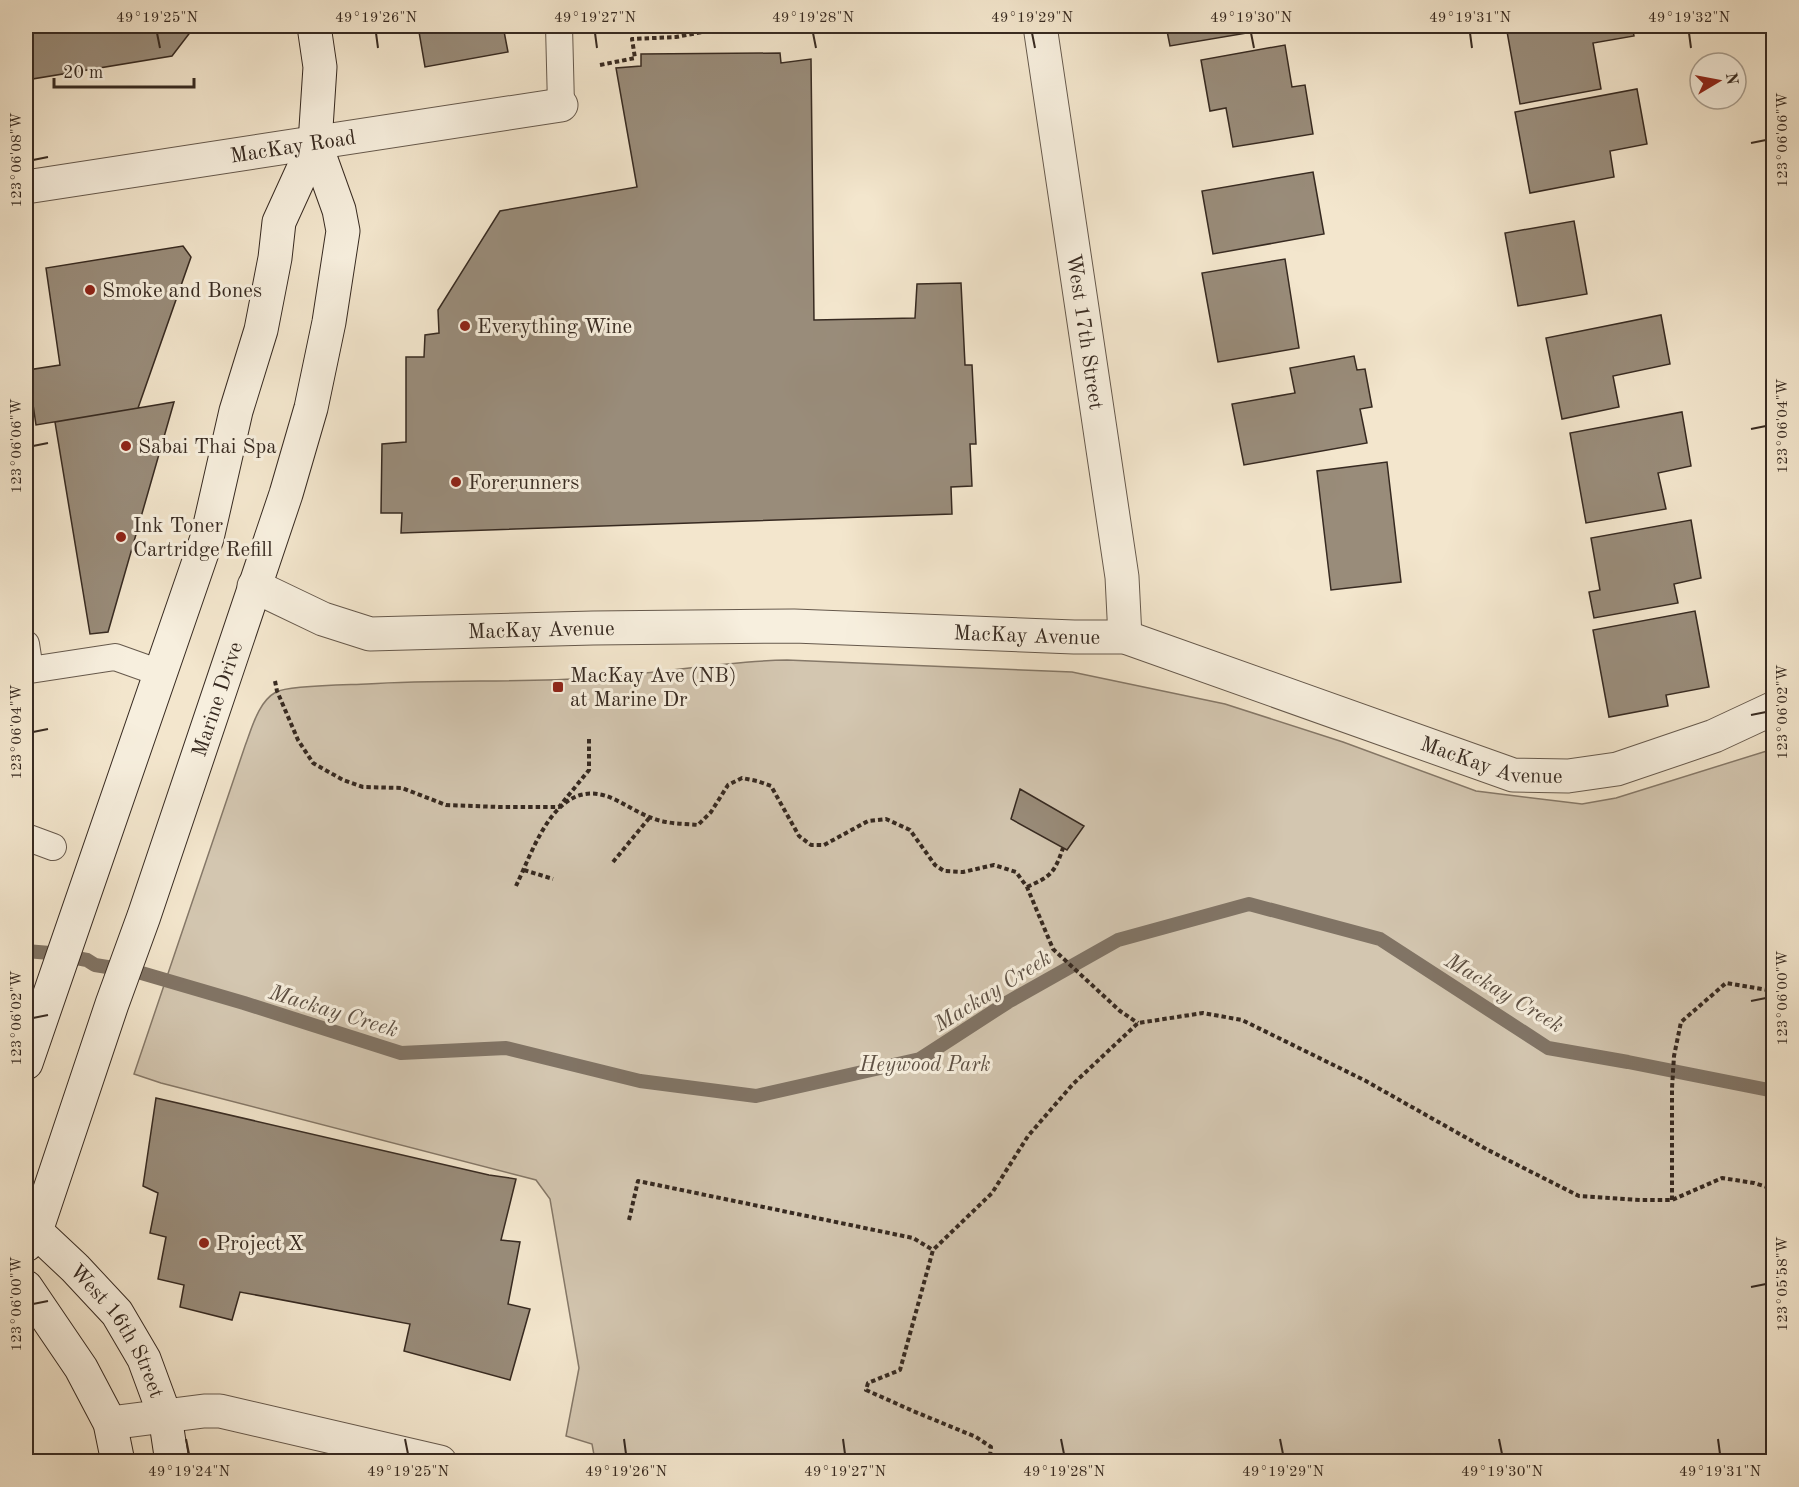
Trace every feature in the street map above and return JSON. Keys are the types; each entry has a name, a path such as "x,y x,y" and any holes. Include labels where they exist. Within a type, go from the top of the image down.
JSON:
{"street":[{"name":"Marine Drive","path":"26,1063 207,538 236,411 261,330 275,258 279,222 315,143 320,67 314,26"},
{"name":"West 17th Street","path":"1040,26 1122,577 1125,637"},
{"name":"MacKay Road","path":"26,187 561,105"},
{"name":"Marine Drive","path":"29,1233 144,916 255,586 311,408 329,322 343,231 339,210 315,143"},
{"name":"MacKay Avenue","path":"255,586 322,619 370,634 794,626 1074,638 1125,637 1513,775 1568,776 1617,769 1714,736 1773,708"},
{"path":"26,999 54,981"},
{"name":"West 16th Street","path":"29,1233 75,1268 117,1313 144,1359 165,1416 172,1461"},
{"path":"26,1287 81,1368 110,1423 118,1461"},
{"path":"110,1423 220,1411 440,1461"}],"lane":[{"path":"558,26 561,105"},
{"path":"26,644 30,670 115,657 159,673"},
{"path":"26,837 53,847"}],"path":[{"path":"600,65 635,58 632,39 676,37 735,26"},
{"path":"275,681 277,692 298,740 313,763 343,780 363,787 402,788 446,805 499,807 559,807 575,796 596,794 615,799 639,813 665,822 698,825 711,812 728,785 742,778 771,786 800,836 811,845 824,845 868,820 886,819 910,830 934,865 944,871 963,872 994,865 1016,872 1027,887 1053,950 1120,1011 1138,1023"},
{"path":"516,886 545,826 589,770 589,738"},
{"path":"613,862 650,817"},
{"path":"1027,887 1048,877 1057,866 1063,848"},
{"path":"524,870 553,879"},
{"path":"1672,1200 1672,1088 1674,1056 1681,1022 1726,983 1773,991"},
{"path":"985,1461 990,1455 991,1447 976,1437 866,1390 868,1383 900,1370 933,1250 993,1193 1028,1136 1073,1084 1138,1023 1203,1013 1242,1020 1364,1080 1488,1150 1579,1196 1672,1200 1722,1178 1773,1188"},
{"path":"629,1220 638,1181 913,1238 933,1250"}],"green space":[{"name":"Heywood Park","path":"787,660 1072,672 1225,704 1343,742 1476,791 1582,804 1616,798 1773,749 1773,1461 623,1462 594,1455 592,1444 566,1436 579,1368 550,1199 536,1180 161,1083 134,1074 253,724 265,702 276,692 294,688 334,685 593,678"}],"building":[{"path":"26,26 195,26 172,56 26,80"},
{"path":"418,26 503,26 508,52 425,67"},
{"path":"1166,26 1288,26 1170,46"},
{"path":"1506,26 1632,26 1634,36 1593,43 1601,89 1520,104"},
{"path":"1285,45 1292,87 1305,85 1313,134 1233,147 1226,108 1210,111 1201,60"},
{"path":"780,53 781,63 811,59 814,320 915,318 917,284 961,283 965,365 972,365 976,444 970,444 972,486 951,487 952,514 401,533 402,513 381,513 382,444 406,442 406,357 424,357 425,335 439,333 438,310 500,211 637,187 616,68 641,66 641,54"},
{"path":"1637,89 1647,144 1610,151 1614,177 1530,193 1515,112"},
{"path":"1313,172 1324,234 1213,254 1202,191"},
{"path":"1574,221 1587,294 1518,306 1505,233"},
{"path":"183,246 191,257 138,408 36,425 28,370 60,365 46,268"},
{"path":"1285,259 1299,348 1218,362 1202,273"},
{"path":"1661,315 1670,364 1613,376 1619,407 1562,419 1546,338"},
{"path":"1354,356 1357,370 1365,369 1372,407 1360,409 1367,443 1244,465 1232,404 1295,393 1290,368"},
{"path":"174,402 108,632 90,634 55,422"},
{"path":"1682,412 1691,466 1658,473 1666,509 1586,523 1570,433"},
{"path":"1387,462 1401,582 1331,590 1317,471"},
{"path":"1691,520 1701,578 1674,584 1678,603 1594,618 1589,592 1600,590 1591,538"},
{"path":"1695,611 1709,687 1666,695 1668,706 1609,717 1593,630"},
{"path":"1020,789 1084,826 1067,850 1011,819"},
{"path":"156,1098 489,1175 516,1179 501,1240 520,1242 508,1304 530,1309 510,1380 404,1351 410,1324 240,1292 232,1320 180,1307 184,1285 158,1279 166,1237 150,1233 158,1193 143,1186"}],"waterway":[{"name":"Mackay Creek","path":"26,951 50,953 87,960 95,965 138,972 401,1053 506,1048 640,1081 756,1096 920,1059 1008,1002 1118,940 1249,904 1380,939 1548,1048 1774,1091"}],"place":[{"name":"Smoke and Bones","path":"90,290"},
{"name":"Everything Wine","path":"465,326"},
{"name":"Sabai Thai Spa","path":"126,446"},
{"name":"Forerunners","path":"456,482"},
{"name":"Ink Toner Cartridge Refill","path":"121,537"},
{"name":"MacKay Ave (NB) at Marine Dr","path":"558,687"},
{"name":"Project X","path":"204,1243"}]}
